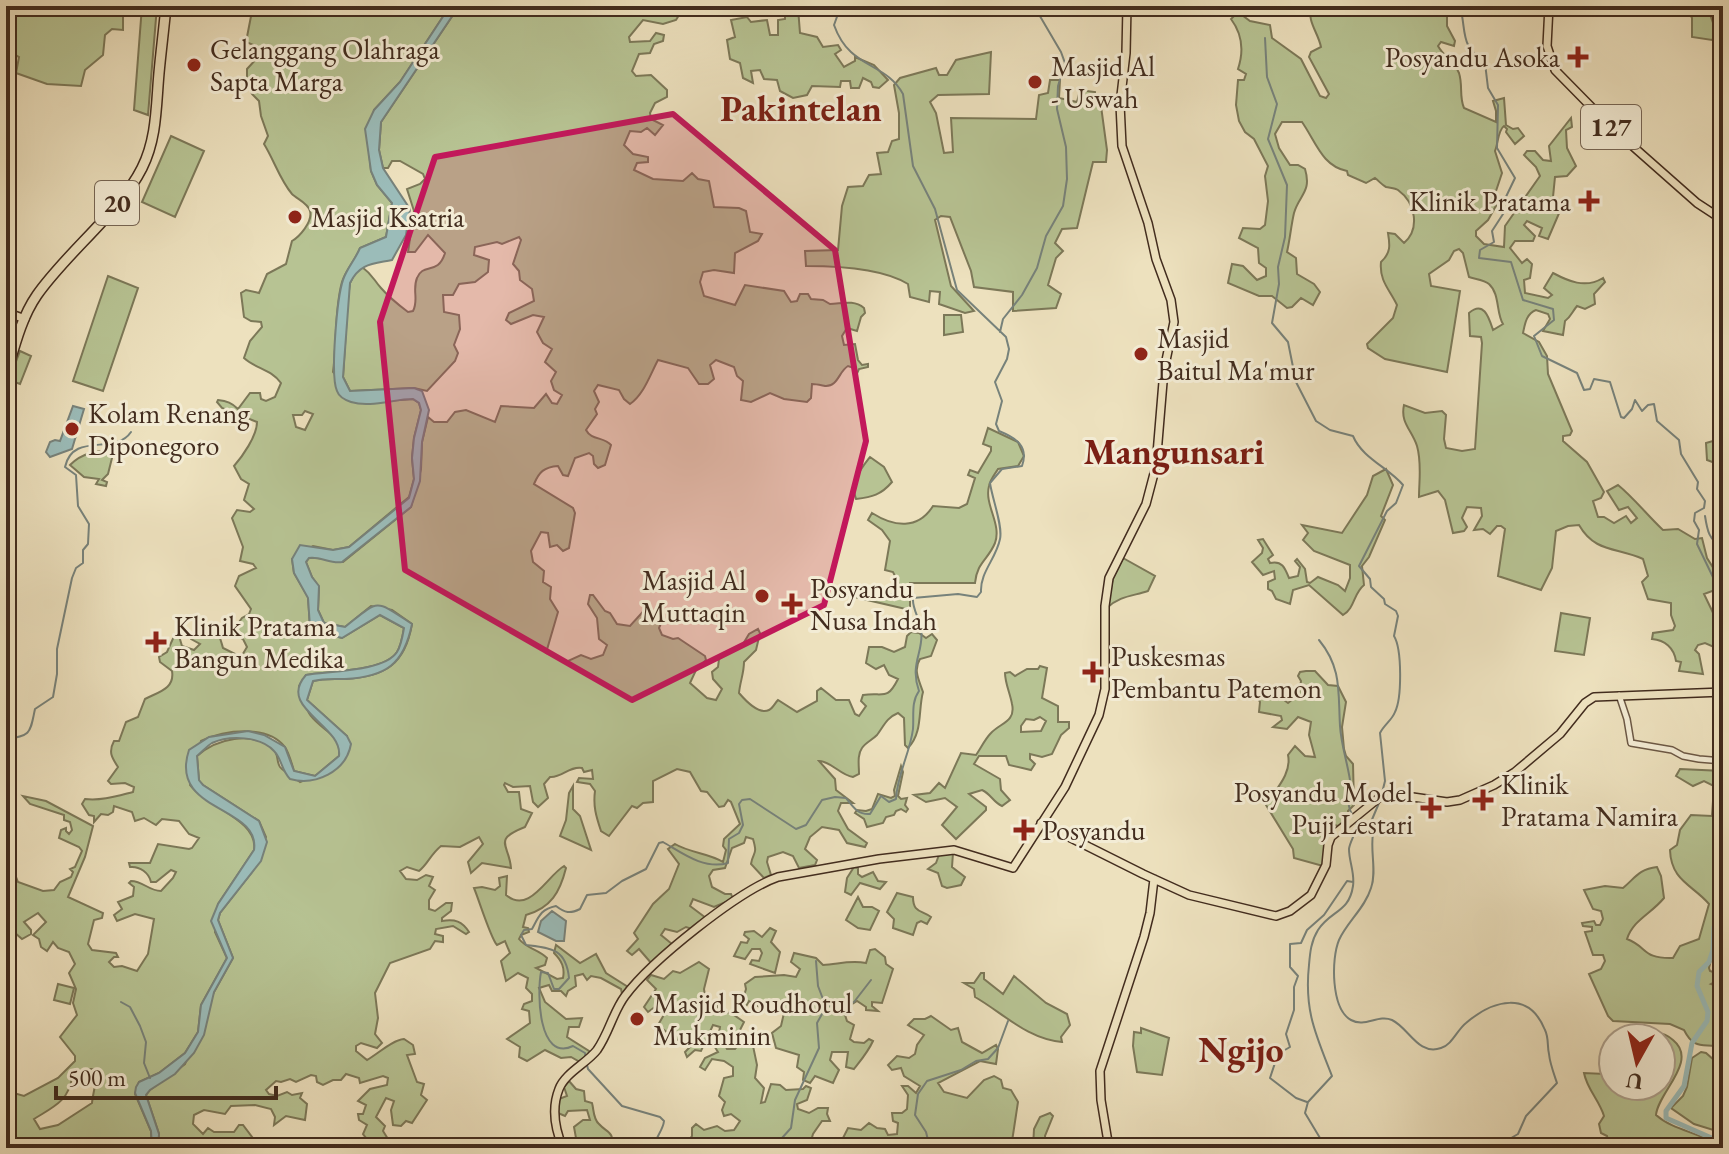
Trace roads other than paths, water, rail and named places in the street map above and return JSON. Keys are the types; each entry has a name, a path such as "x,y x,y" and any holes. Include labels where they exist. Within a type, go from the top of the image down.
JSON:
{"highway":[{"name":"20","path":"6,358 37,286 133,174 149,135 164,6"},
{"name":"20","path":"6,375 22,318"}],"main road":[{"path":"563,1148 554,1122 562,1084 597,1049 623,998 692,933 760,885 778,877 912,854 954,850 1013,868 1065,787 1103,706 1108,582 1150,492 1157,459 1164,370 1173,334 1171,300 1122,146 1120,104 1127,6"},
{"name":"127","path":"1549,6 1547,46 1555,70 1611,127 1697,203 1723,220"},
{"path":"6,312 22,318"},
{"path":"1041,823 1154,879 1203,899 1280,916 1311,895 1326,865 1329,840 1381,796 1447,802 1494,785 1515,772 1560,734 1587,701 1597,696 1723,692"},
{"path":"1109,1148 1100,1071 1144,937 1154,879"}],"street":[{"path":"1619,695 1631,743 1672,750 1683,756 1723,761"}],"water":[{"path":"450,6 459,6 381,122 379,150 383,168 410,209 406,235 392,260 363,268 350,283 343,377 350,391 414,388 422,391 429,410 422,442 420,481 411,507 342,562 309,558 306,562 319,586 318,610 324,623 345,627 372,607 383,607 412,624 409,638 398,658 382,671 359,678 313,681 307,700 347,736 351,744 343,762 328,775 300,781 290,779 274,751 261,742 244,738 212,743 197,756 199,780 203,785 259,821 267,842 261,861 220,913 218,920 233,958 214,992 204,1035 194,1053 175,1074 146,1095 159,1134 158,1148 152,1148 151,1131 135,1093 136,1087 185,1053 198,1032 201,1005 227,958 211,921 218,904 254,850 252,835 244,824 202,797 191,786 186,771 189,750 209,737 248,731 264,735 285,747 294,771 315,776 339,756 338,745 304,707 299,697 299,687 306,675 355,670 380,663 397,652 402,640 404,628 380,615 342,638 315,631 310,627 308,598 294,573 292,559 300,545 333,550 349,547 409,498 414,479 412,458 421,410 419,403 413,399 358,404 342,398 335,383 335,337 345,276 360,248 386,237 392,203 377,185 371,171 365,129 374,110 400,82"},
{"name":"Kolam Renang Diponegoro","path":"73,406 84,409 72,449 50,457 46,452 50,442 60,441"},
{"path":"552,911 566,921 564,941 556,941 538,932 541,921"}],"waterway":[{"path":"586,1059 585,1053 573,1046 561,1048 546,1035 540,1009 541,972 548,973 554,989 559,989 569,978 567,968 555,951 526,945 521,935 524,930 532,929 547,909 556,906 568,912 576,911 587,895 606,893 646,869 659,843 663,842 702,862 728,863 729,839 739,833 743,825 739,804 742,800 750,799 796,829 806,825 822,800 846,798 859,812 870,814 881,796 889,802 896,799 919,691 916,665 922,636 913,598 958,594 977,597 981,592 983,578 1001,533 990,483 1002,469 1022,466 1024,459 1020,444 999,431 996,424 1002,401 995,382 1007,359 1009,349 1006,337 957,290 935,209 913,166 903,94 896,83 858,58 841,40 834,25 838,14 835,6"},
{"path":"1000,332 1003,319 1022,295 1037,268 1046,236 1063,206 1067,179 1066,147 1057,109 1058,86 1065,63 1034,6"},
{"path":"1460,6 1465,38 1471,50 1485,63 1488,88 1498,105 1497,148 1515,178 1503,203 1505,211 1492,231 1494,242 1480,250 1479,258 1511,262 1523,300 1553,309 1554,320 1534,336 1542,356 1577,373 1584,390 1590,389 1594,379 1610,382 1621,417 1624,418 1632,409 1635,400 1642,411 1654,404 1657,421 1679,440 1681,454 1698,482 1697,489 1705,501 1704,508 1695,513 1694,521 1699,530 1697,544 1723,598"},
{"path":"1265,38 1267,77 1277,104 1268,139 1287,185 1285,237 1278,267 1279,284 1272,323 1288,342 1296,382 1316,421 1330,430 1353,436 1369,457 1403,485 1396,503 1387,511 1359,566 1370,579 1371,587 1398,616 1394,636 1400,662 1400,685 1394,715 1380,733 1385,781 1382,793"},
{"path":"6,739 28,732 35,709 53,697 57,649 72,578 76,568 83,563 83,550 88,544 89,524 78,506 76,475 65,467 69,456 85,446 115,443 131,432"},
{"path":"1705,516 1712,538 1723,546"},
{"path":"1319,640 1335,671 1341,733 1350,780 1349,806 1357,824 1349,849 1353,877 1351,895 1344,907 1318,930 1309,961 1310,1010 1332,1076 1308,1102 1305,1113 1326,1148"},
{"path":"1379,803 1368,829 1373,834 1371,888 1336,948 1336,995 1344,1014 1351,1020 1392,1020 1420,1045 1433,1049 1448,1044 1466,1023 1487,1009 1510,1003 1530,1009 1546,1033 1557,1083 1526,1116 1518,1134 1494,1148"},
{"path":"1307,1102 1296,1098 1270,1078 1278,1054 1290,1047 1286,1034 1294,1010 1294,987 1298,976 1290,967 1290,944 1301,943 1307,930 1324,915 1347,881 1353,882"},
{"path":"1723,915 1714,927 1709,962 1699,972 1697,986 1708,1012 1707,1021 1692,1043 1684,1086 1666,1111 1666,1118 1723,1143"},
{"path":"773,1148 791,1128 795,1100 819,1048 817,1023 826,1007 818,986 816,961"},
{"path":"827,1006 854,1002 871,980"},
{"path":"121,1002 130,1007 140,1026 146,1042 144,1063 150,1078"},
{"path":"930,1148 926,1132 915,1115 918,1094 927,1081 988,1059 998,1048 1008,1021"},
{"path":"587,1065 622,1106 660,1117 664,1121 654,1148"}],"place":[{"name":"Posyandu Asoka","path":"1578,57"},
{"name":"Gelanggang Olahraga Sapta Marga","path":"194,65"},
{"name":"Masjid Al - Uswah","path":"1035,82"},
{"name":"Klinik Pratama","path":"1589,201"},
{"name":"Masjid Ksatria","path":"295,217"},
{"name":"Masjid Baitul Ma'mur","path":"1141,354"},
{"name":"Kolam Renang Diponegoro","path":"72,429"},
{"name":"Masjid Al Muttaqin","path":"762,596"},
{"name":"Posyandu Nusa Indah","path":"792,604"},
{"name":"Klinik Pratama Bangun Medika","path":"156,642"},
{"name":"Puskesmas Pembantu Patemon","path":"1093,672"},
{"name":"Klinik Pratama Namira","path":"1483,800"},
{"name":"Posyandu Model Puji Lestari","path":"1431,808"},
{"name":"Posyandu","path":"1024,830"},
{"name":"Masjid Roudhotul Mukminin","path":"637,1019"}],"district":[{"name":"Pakintelan","path":"801,108"},
{"name":"Mangunsari","path":"1174,451"},
{"name":"Ngijo","path":"1241,1049"}]}
